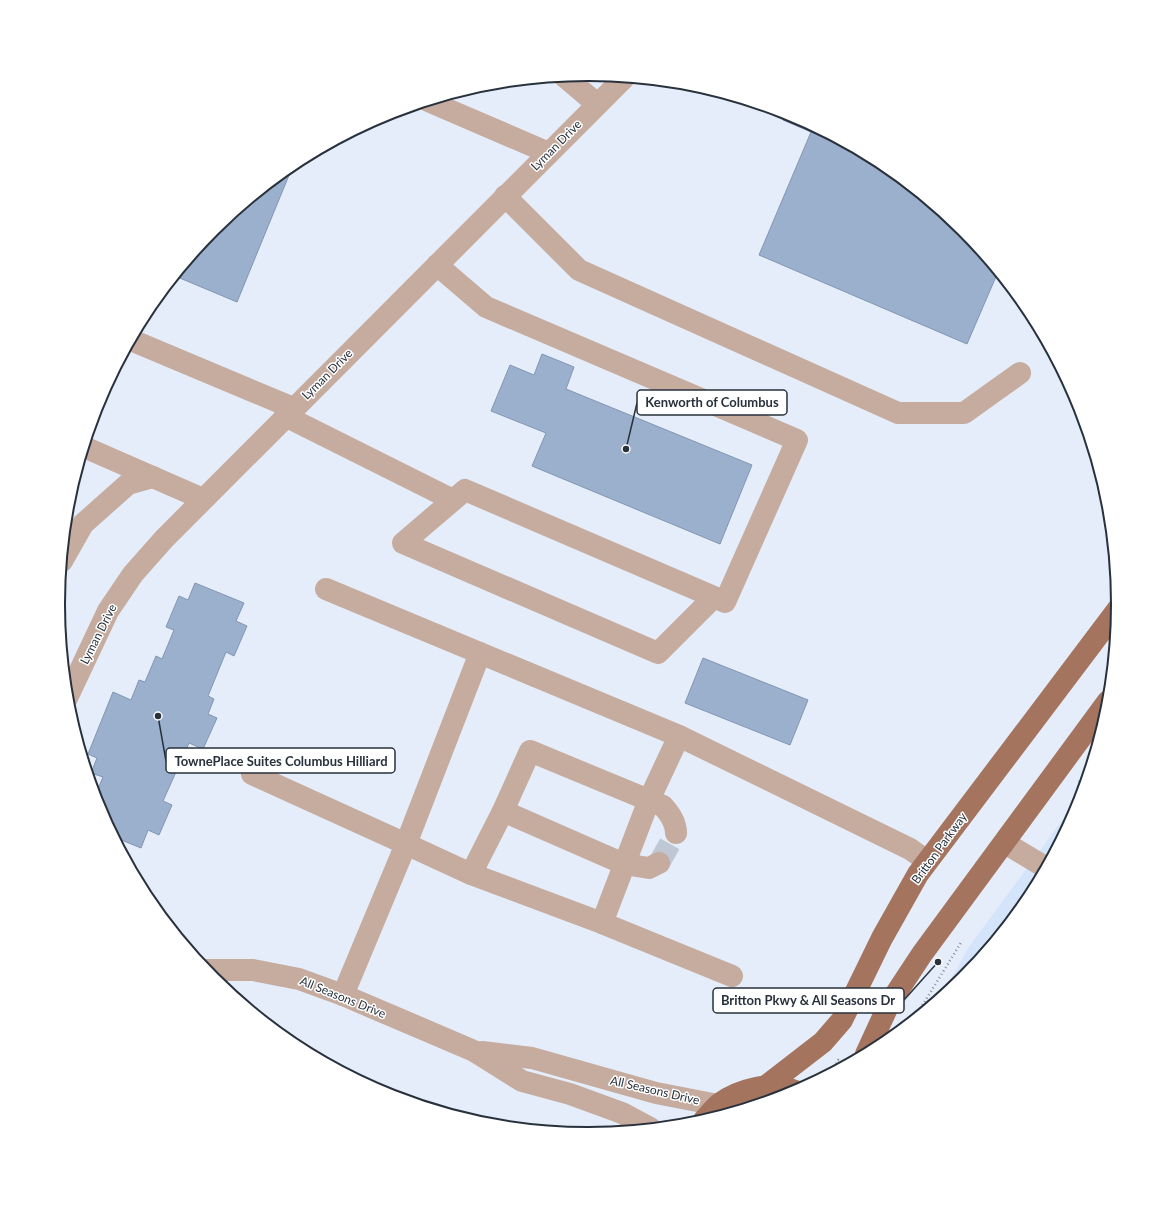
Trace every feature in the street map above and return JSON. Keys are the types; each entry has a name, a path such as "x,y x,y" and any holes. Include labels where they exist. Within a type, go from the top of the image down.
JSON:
{"main road":[{"name":"Britton Parkway","path":"766,1086 823,1042 842,1020 882,938 927,861 1111,619"},
{"path":"870,1044 888,1004 922,954 1099,713"},
{"path":"711,1112 741,1092 766,1086 783,1089"}],"street":[{"path":"570,82 597,104"},
{"name":"Lyman Drive","path":"71,685 108,611 133,574 164,539 620,82"},
{"path":"436,104 549,152"},
{"path":"505,196 579,270 898,413 964,413 1020,373"},
{"path":"437,265 486,307 797,440 725,602 714,597 465,490 403,543 658,653 714,597"},
{"path":"135,342 289,412 453,500"},
{"path":"89,449 203,499"},
{"path":"68,551 83,524 128,484 153,477"},
{"path":"326,589 679,736 910,849 927,861"},
{"path":"343,995 406,844 480,653"},
{"path":"602,923 648,800 679,736"},
{"path":"471,874 503,811 530,752 663,806 671,814 676,826 676,833"},
{"path":"252,774 471,874 602,923 732,976"},
{"path":"503,811 624,864 649,868 660,863"},
{"path":"1005,843 1042,865"},
{"name":"All Seasons Drive","path":"214,970 253,970 299,979 343,995 474,1051 522,1081 570,1094 622,1113 643,1124"},
{"name":"All Seasons Drive","path":"474,1051 532,1058 656,1093 711,1112"}],"path":[{"path":"1076,787 1079,783"},
{"path":"922,1006 964,938"}],"shaded area":[{"path":"1066,816 1041,866 1023,895 981,949 950,981 968,948"}],"building":[{"path":"783,120 819,135 850,151 879,169 933,211 958,234 981,259 996,277 967,344 759,255 811,132"},
{"path":"289,175 237,302 180,278 218,234 243,211"},
{"path":"542,354 574,367 566,389 752,465 720,544 532,466 546,433 491,411 510,365 534,375"},
{"path":"195,583 244,603 236,621 247,626 234,656 226,652 208,696 214,699 208,714 217,718 203,749 189,743 163,801 172,805 159,835 148,830 141,848 122,840 99,787 103,777 94,774 92,770 97,758 88,754 113,692 131,700 139,680 145,682 156,656 162,659 174,630 166,627 179,596 188,600"},
{"path":"703,658 808,700 790,745 685,703"}],"tunnel":[{"path":"659,863 676,833"}],"place":[{"name":"Kenworth of Columbus","path":"626,449"},
{"name":"TownePlace Suites Columbus Hilliard","path":"158,716"},
{"name":"Britton Pkwy & All Seasons Dr","path":"938,962"}]}
